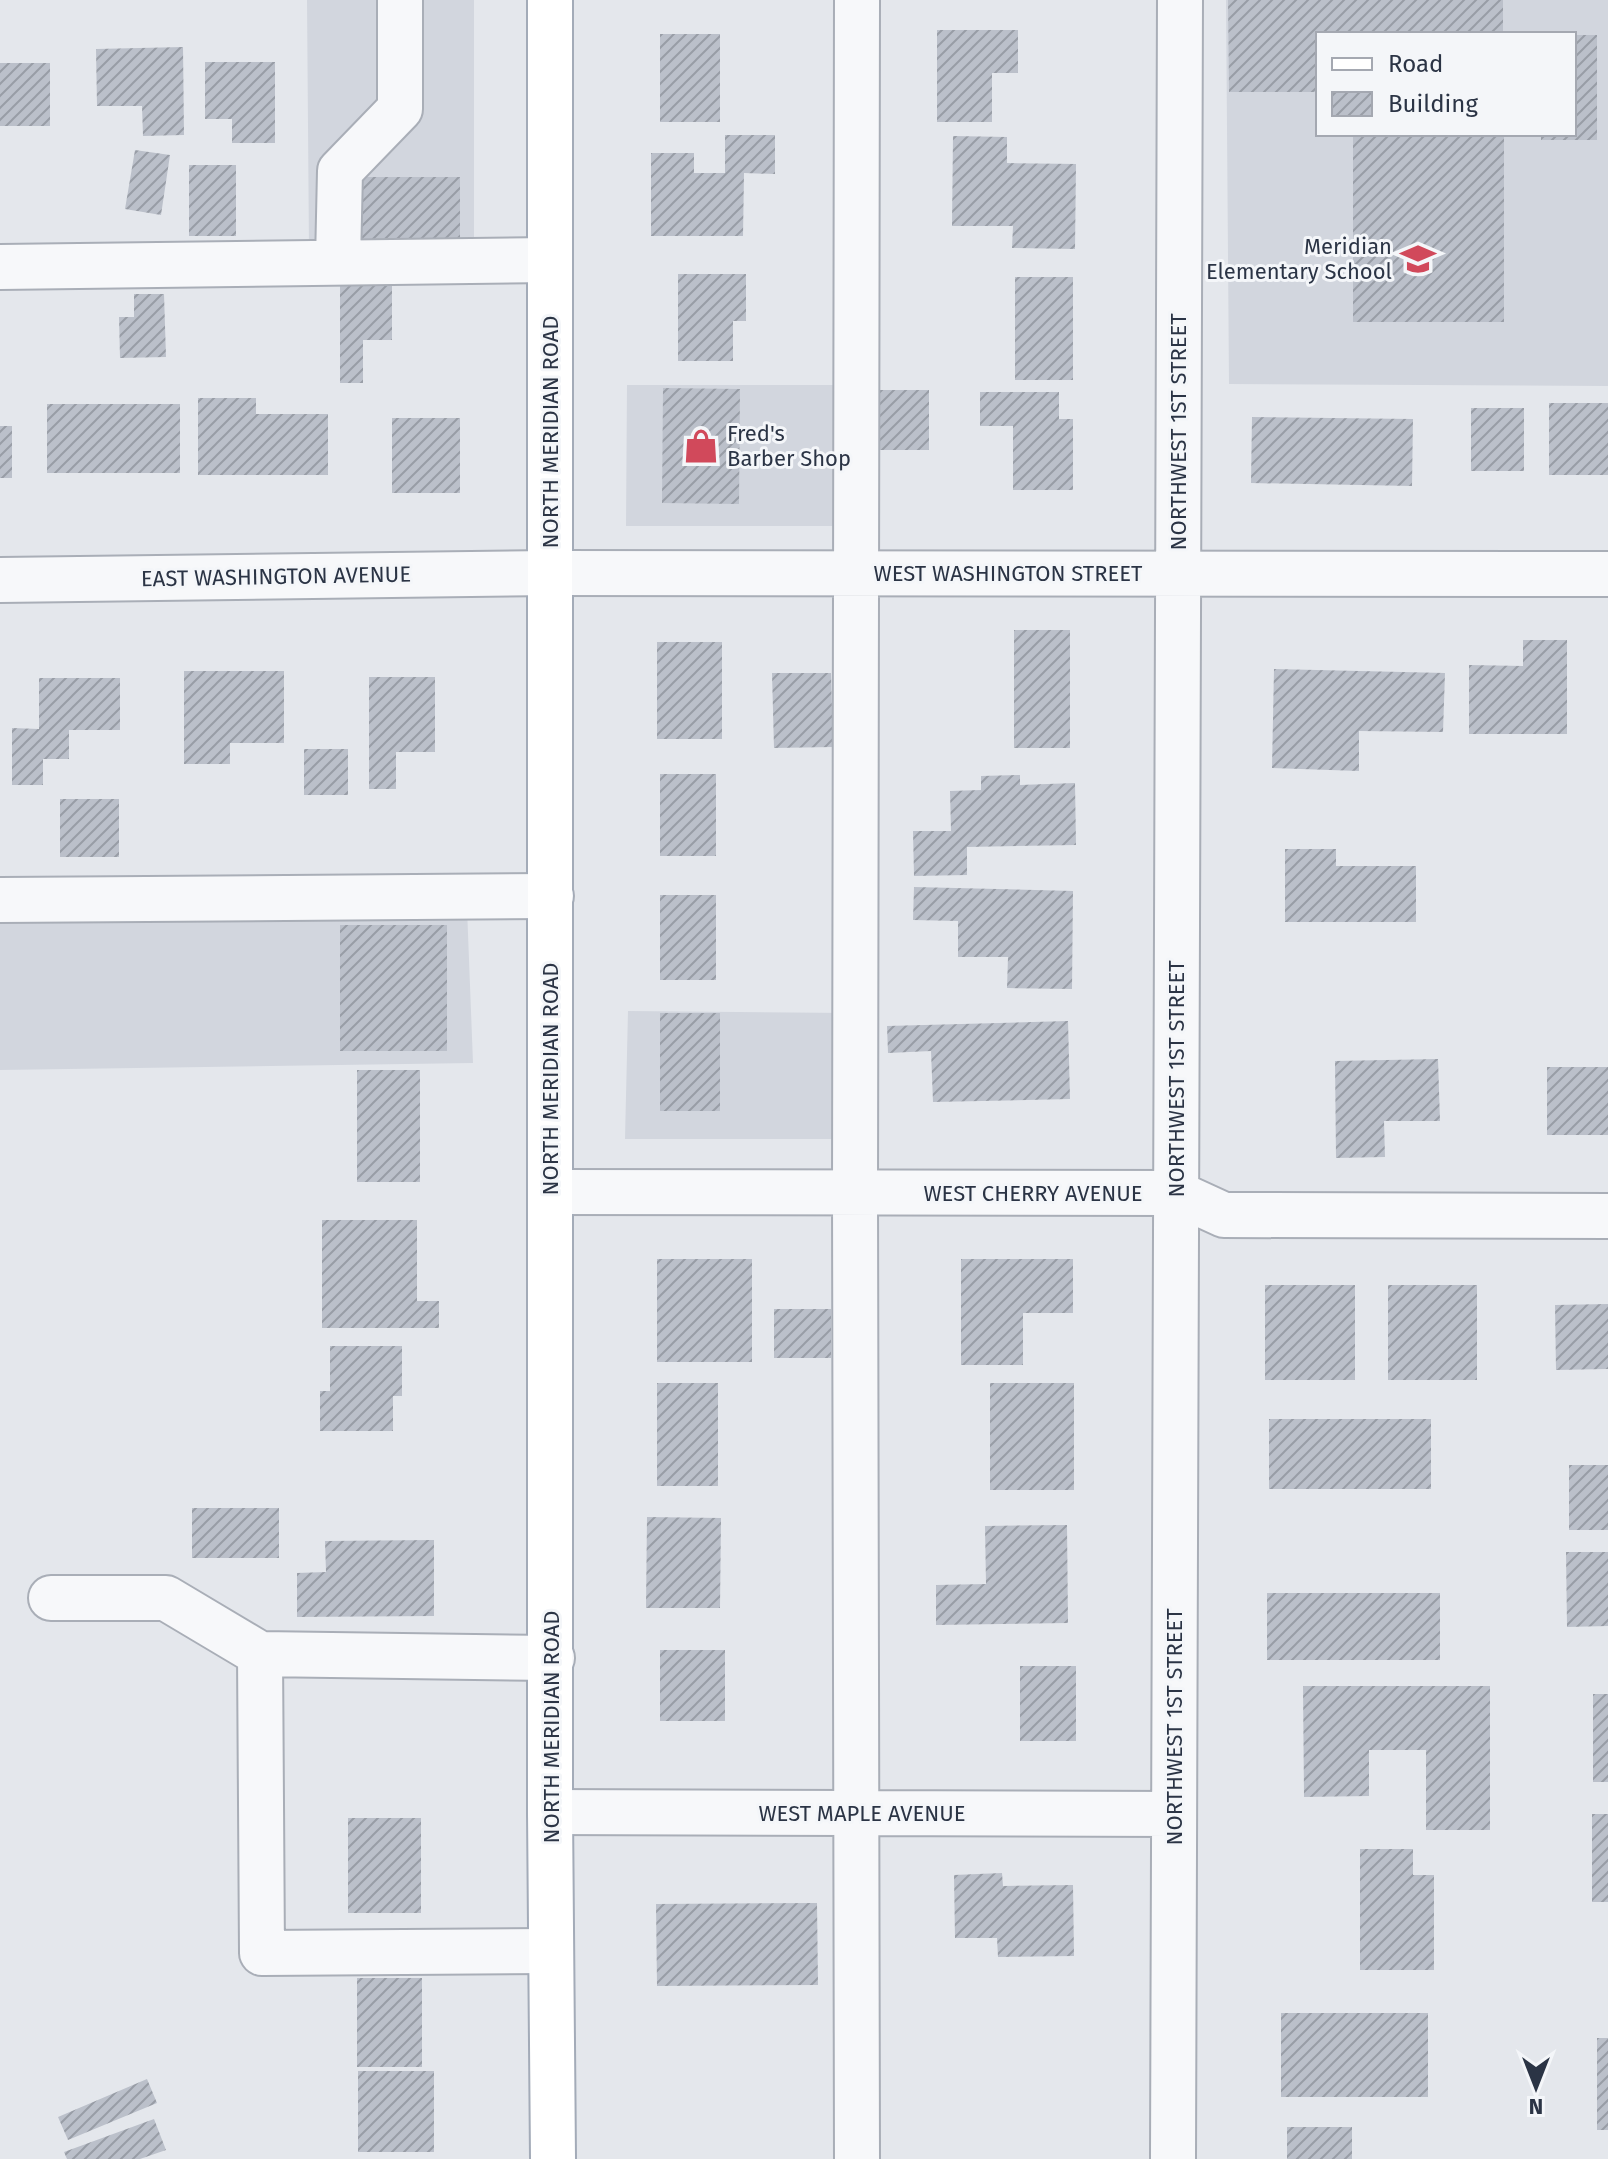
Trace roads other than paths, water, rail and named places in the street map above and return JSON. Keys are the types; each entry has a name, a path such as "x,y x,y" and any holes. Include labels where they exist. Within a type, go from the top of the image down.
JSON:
{"main road":[{"name":"NORTH MERIDIAN ROAD","path":"550,0 550,1812 553,2159"}],"street":[{"path":"338,262 340,171 400,109 400,0"},
{"path":"857,0 857,2159"},
{"name":"NORTHWEST 1ST STREET","path":"1173,2159 1180,0"},
{"path":"0,267 550,260"},
{"name":"WEST WASHINGTON STREET","path":"551,573 1608,574"},
{"name":"EAST WASHINGTON AVENUE","path":"0,580 551,573"},
{"path":"0,900 551,896"},
{"name":"WEST CHERRY AVENUE","path":"550,1192 1176,1193 1224,1215 1608,1216"},
{"path":"51,1598 166,1598 260,1654 552,1658"},
{"path":"260,1654 262,1953 551,1951"},
{"name":"WEST MAPLE AVENUE","path":"550,1812 1174,1814"}],"place":[{"name":"Meridian Elementary School","path":"1418,259"},
{"name":"Fred's Barber Shop","path":"701,446"}]}
